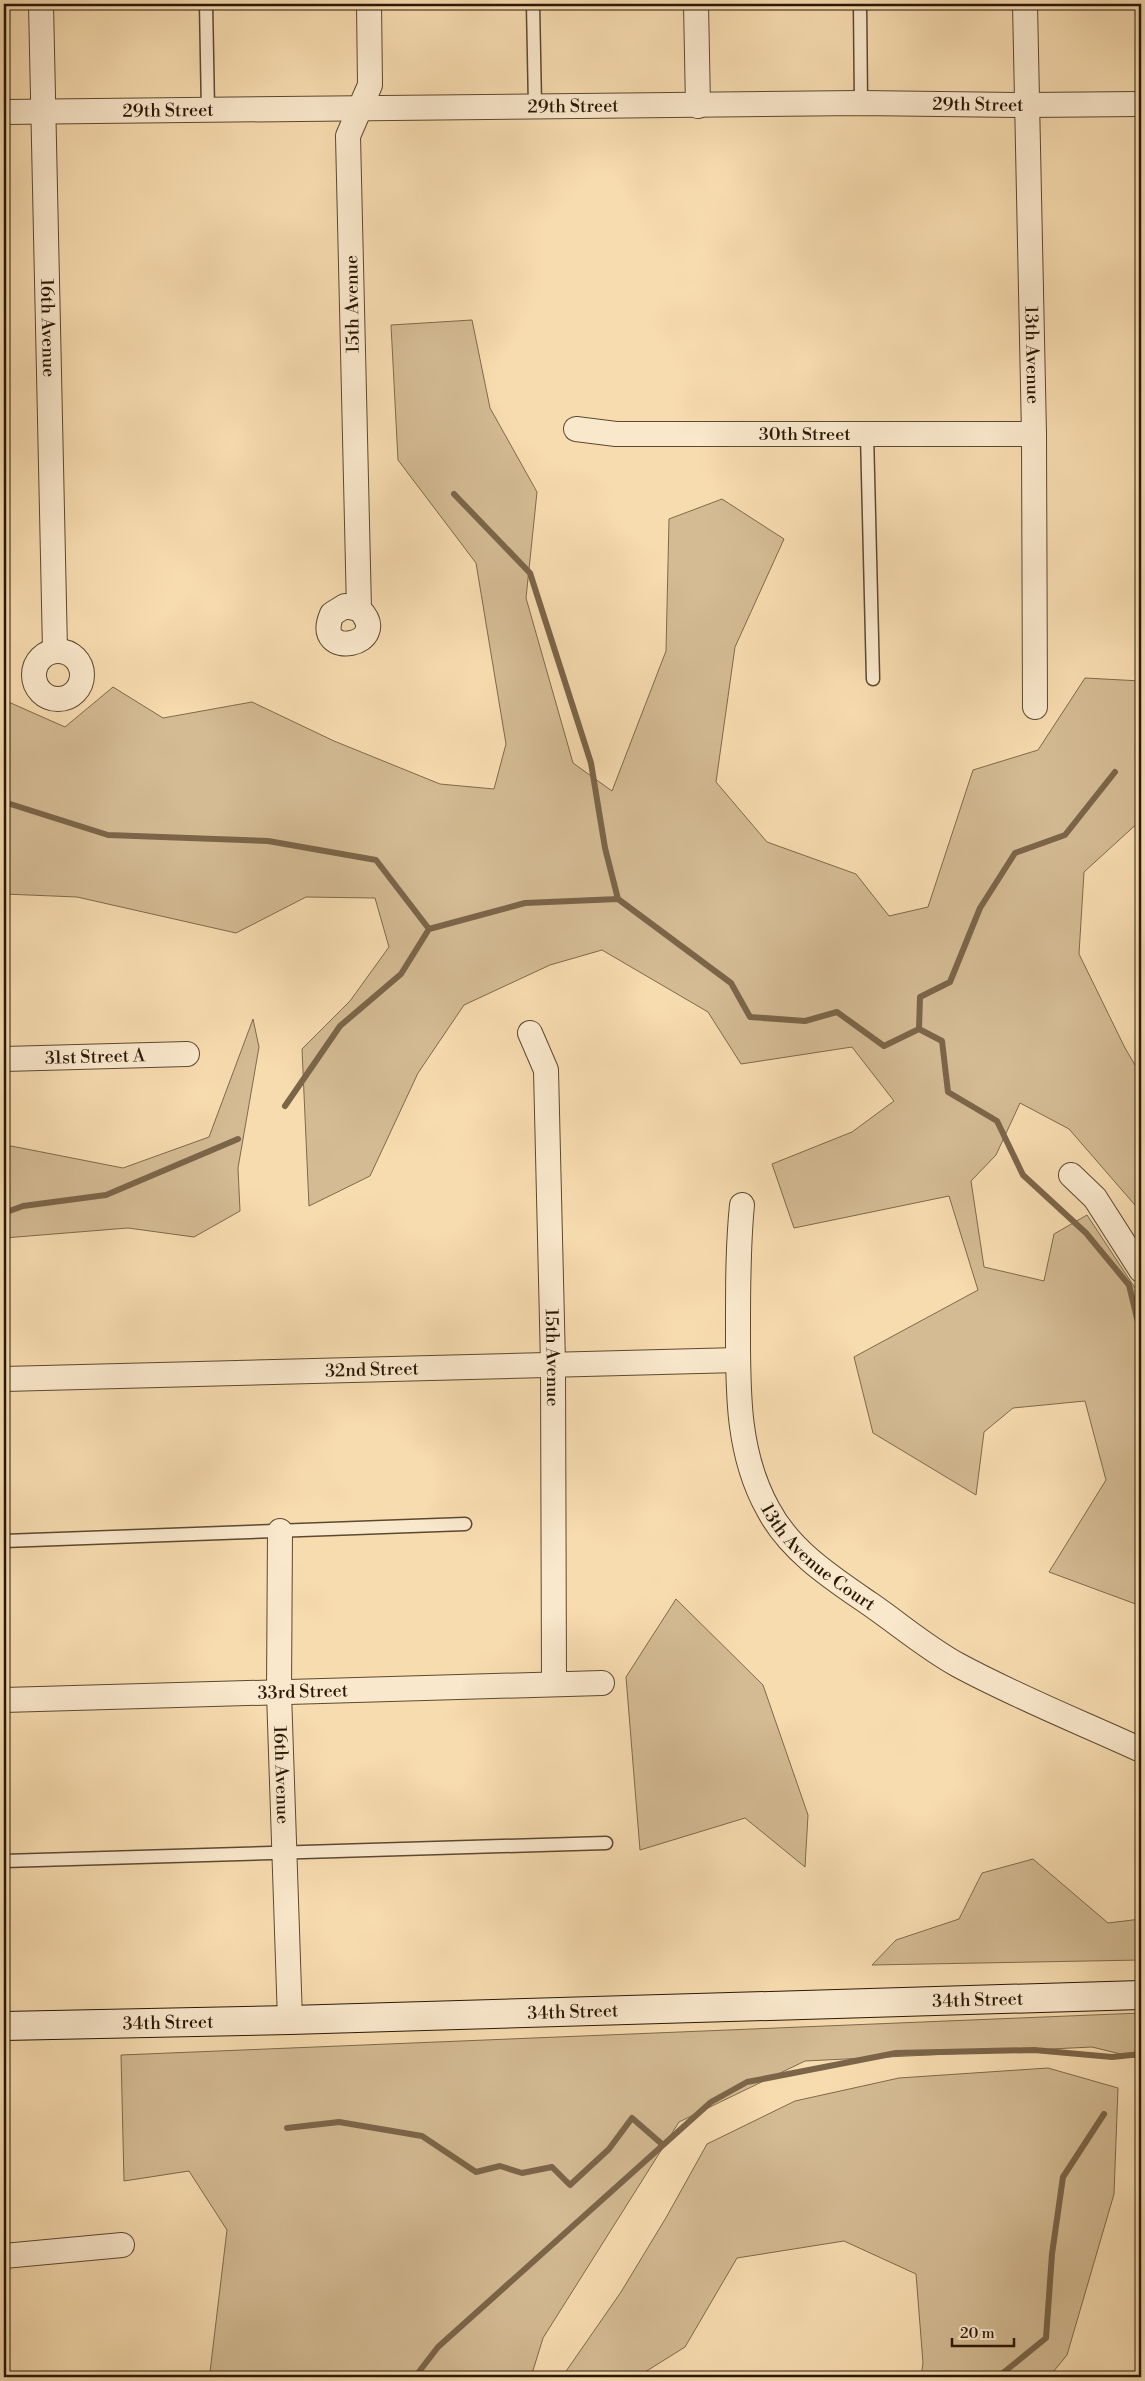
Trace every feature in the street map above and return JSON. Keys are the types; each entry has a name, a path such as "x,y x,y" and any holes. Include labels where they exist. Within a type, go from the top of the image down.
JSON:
{"street":[{"name":"16th Avenue","path":"41,4 55,650"},
{"name":"15th Avenue","path":"359,609 348,136 370,85 369,4"},
{"path":"696,4 698,106"},
{"name":"13th Avenue","path":"1025,4 1034,434 1035,707"},
{"name":"29th Street","path":"4,112 861,103 1027,106 1141,104"},
{"name":"30th Street","path":"576,429 616,434 1034,434"},
{"name":"15th Avenue","path":"530,1033 546,1070 553,1364 554,1684"},
{"name":"31st Street A","path":"4,1058 187,1054"},
{"path":"1071,1175 1095,1198 1141,1270"},
{"name":"13th Avenue Court","path":"742,1205 738,1245 738,1360 742,1424 750,1468 768,1511 786,1536 830,1576 956,1664 1141,1750"},
{"name":"32nd Street","path":"4,1379 738,1360"},
{"name":"16th Avenue","path":"280,1530 279,1693 290,2020"},
{"name":"33rd Street","path":"4,1700 602,1683"},
{"name":"34th Street","path":"4,2026 290,2020 1141,1995"},
{"path":"4,2256 122,2245"}],"lane":[{"path":"206,4 208,110"},
{"path":"533,4 535,106"},
{"path":"860,4 861,103"},
{"path":"867,434 873,679"},
{"path":"4,1541 465,1524"},
{"path":"4,1861 606,1843"}],"shaded area":[{"path":"472,320 490,408 537,492 526,598 573,763 612,791 666,651 669,519 722,499 784,539 735,647 716,782 767,842 856,874 889,916 928,907 973,770 1038,750 1085,678 1141,681 1141,820 1084,872 1079,954 1125,1048 1141,1075 1141,1212 1069,1129 1020,1103 996,1155 971,1181 984,1267 1044,1281 1054,1234 1087,1215 1141,1297 1141,1606 1049,1572 1106,1480 1085,1401 1013,1408 984,1432 976,1495 873,1433 854,1357 978,1290 949,1196 794,1228 772,1164 852,1132 894,1101 852,1047 741,1064 708,1012 602,950 550,965 464,1005 418,1073 370,1176 309,1206 302,1049 350,1001 389,947 375,898 306,897 236,933 77,897 4,894 4,700 65,727 113,687 163,718 252,702 334,741 440,784 494,789 506,744 476,563 398,460 391,325"},
{"path":"253,1019 259,1047 238,1168 240,1211 194,1237 128,1228 4,1238 4,1149 11,1146 123,1168 209,1137"},
{"path":"676,1599 763,1685 808,1815 805,1867 745,1818 640,1850 626,1677"},
{"path":"1033,1859 1108,1923 1141,1919 1141,1960 872,1965 896,1940 959,1919 982,1873"},
{"path":"1141,2013 1141,2059 1092,2047 805,2061 679,2122 543,2338 531,2377 83,2377 210,2372 227,2230 189,2171 124,2181 121,2055"},
{"path":"1048,2068 1118,2088 1114,2194 1067,2355 1049,2377 921,2377 923,2363 916,2274 844,2241 737,2258 685,2347 637,2377 562,2377 621,2292 667,2216 707,2144 795,2101 899,2078"}],"waterway":[{"path":"454,494 530,573 591,763 605,848 618,899"},
{"path":"919,1029 920,997 950,982 980,908 1015,853 1065,835 1115,772"},
{"path":"4,802 108,835 268,841 376,860 429,929 525,903 618,899 731,983 750,1017 805,1021 837,1012 884,1046 919,1029 942,1041 948,1092 997,1121 1023,1175 1086,1233 1129,1285 1141,1335"},
{"path":"285,1106 340,1026 401,974 429,929"},
{"path":"4,1213 23,1206 106,1195 238,1139"},
{"path":"415,2377 438,2347 711,2102 747,2082 896,2053 1034,2050 1112,2057 1141,2054"},
{"path":"998,2377 1046,2338 1052,2254 1063,2177 1104,2114"},
{"path":"287,2128 339,2122 422,2136 476,2172 500,2166 522,2173 552,2167 570,2185 609,2149 632,2118 663,2145"}]}
